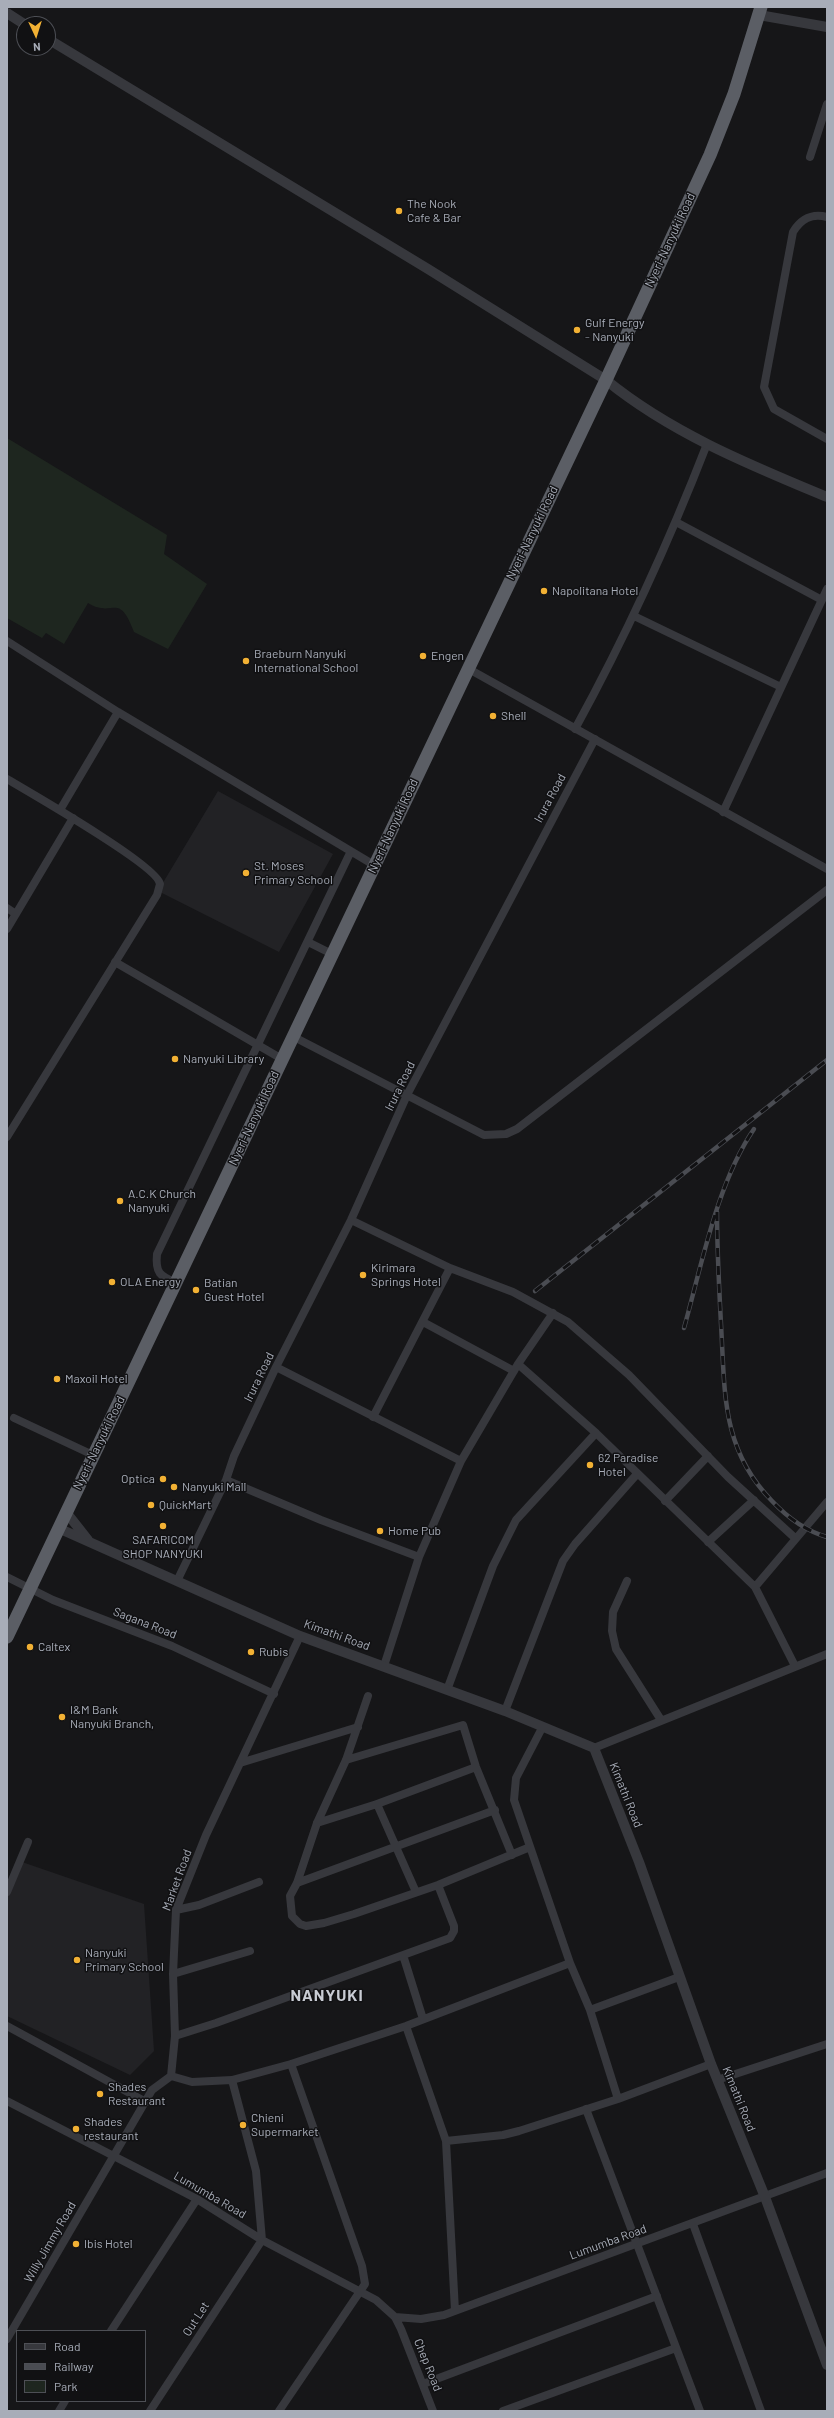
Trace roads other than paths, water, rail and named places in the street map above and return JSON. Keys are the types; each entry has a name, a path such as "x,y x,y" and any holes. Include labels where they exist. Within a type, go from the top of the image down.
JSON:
{"highway":[{"name":"Nyeri-Nanyuki Road","path":"7,1637 294,1037 374,864 606,380 710,155 734,94 760,11"}],"street":[{"path":"760,11 827,27"},
{"path":"7,14 16,19"},
{"path":"56,44 428,269 606,380 631,400 708,444 768,473 827,497"},
{"path":"810,157 827,104"},
{"path":"827,216 806,218 798,223 793,232 764,387 774,409 827,439"},
{"path":"575,729 634,616 676,522 708,444"},
{"path":"676,522 822,600"},
{"path":"723,812 827,589"},
{"path":"634,616 781,687"},
{"path":"7,641 118,712 374,864"},
{"path":"468,668 827,869"},
{"path":"60,810 118,712"},
{"name":"Irura Road","path":"177,1581 226,1480 234,1456 276,1367 351,1220 407,1095 595,739"},
{"path":"7,778 73,818 132,858 160,881 160,888 157,895 7,1137"},
{"path":"7,929 73,818"},
{"path":"176,1283 159,1275 156,1269 156,1254 198,1165 258,1046 351,851"},
{"path":"294,1037 484,1135 511,1132 827,890"},
{"path":"7,908 16,914"},
{"path":"308,942 332,954"},
{"path":"115,962 282,1060"},
{"path":"351,1220 450,1268 513,1292 568,1322 629,1375 708,1456 795,1538"},
{"path":"373,1417 424,1322 450,1268"},
{"path":"384,1666 419,1557 461,1461 516,1368 553,1313"},
{"path":"424,1322 516,1368 596,1433 755,1587 795,1666"},
{"path":"276,1367 461,1461"},
{"path":"14,1418 93,1455"},
{"path":"447,1690 494,1566 516,1520 596,1433"},
{"path":"665,1500 708,1456"},
{"path":"506,1711 563,1561 575,1544 637,1474"},
{"path":"226,1480 328,1522 419,1557"},
{"path":"708,1542 754,1500"},
{"path":"755,1587 827,1502"},
{"name":"Kimathi Road","path":"66,1512 88,1540"},
{"name":"Kimathi Road","path":"58,1528 88,1540 300,1636 506,1711 542,1728 594,1748 639,1862 717,2080 765,2197 827,2365"},
{"name":"Sagana Road","path":"7,1577 30,1589 172,1646 274,1694"},
{"path":"627,1581 613,1612 612,1631 616,1649 661,1720"},
{"name":"Market Road","path":"171,2076 175,2036 173,1974 176,1910 206,1836 300,1636"},
{"path":"594,1748 827,1654"},
{"path":"368,1696 346,1760 317,1823 290,1896 292,1916 300,1924 306,1926 324,1923 438,1885 530,1847"},
{"path":"346,1760 461,1724 476,1767 495,1810 512,1855"},
{"path":"240,1763 358,1726"},
{"path":"542,1728 516,1778 514,1791 516,1809 570,1963 590,2010 618,2099"},
{"path":"317,1823 377,1804 476,1767"},
{"path":"377,1804 397,1846 416,1892"},
{"path":"296,1883 495,1810"},
{"path":"7,1892 28,1842"},
{"path":"176,1910 199,1905 259,1882"},
{"path":"175,2036 216,2023 453,1935 454,1926 438,1885"},
{"path":"173,1974 250,1952"},
{"path":"402,1955 423,2019"},
{"path":"113,2157 152,2090 171,2076 192,2082 232,2080 291,2064 406,2026 570,1963"},
{"path":"590,2010 679,1977"},
{"path":"7,2026 146,2102"},
{"path":"406,2026 446,2141 455,2311"},
{"path":"717,2080 827,2044"},
{"path":"279,2411 365,2284 365,2276 291,2064"},
{"path":"446,2141 503,2135 618,2099 711,2064"},
{"path":"232,2080 256,2171 262,2240"},
{"name":"Lumumba Road","path":"7,2101 197,2199 262,2240 359,2292 386,2308 395,2318 401,2329"},
{"path":"586,2109 700,2411"},
{"name":"Willy Jimmy Road","path":"7,2339 113,2157"},
{"name":"Lumumba Road","path":"395,2318 421,2320 455,2311 693,2224 827,2173"},
{"path":"112,2330 197,2199"},
{"path":"693,2224 761,2411"},
{"name":"Out Let","path":"150,2411 262,2240"},
{"path":"423,2384 657,2296"},
{"name":"Chep Road","path":"401,2329 433,2411"},
{"path":"503,2411 676,2348"},
{"path":"59,2411 64,2402"}],"railway":[{"path":"535,1291 827,1060"},
{"path":"684,1328 704,1251 720,1199 741,1150 754,1129"},
{"path":"717,1212 723,1373 725,1396 735,1440 743,1461 755,1481 772,1501 797,1523 827,1537"}],"place":[{"name":"The Nook Cafe & Bar","path":"399,211"},
{"name":"Gulf Energy - Nanyuki","path":"577,330"},
{"name":"Napolitana Hotel","path":"544,591"},
{"name":"Engen","path":"423,656"},
{"name":"Braeburn Nanyuki International School","path":"246,661"},
{"name":"Shell","path":"493,716"},
{"name":"St. Moses Primary School","path":"246,873"},
{"name":"Nanyuki Library","path":"175,1059"},
{"name":"A.C.K Church Nanyuki","path":"120,1201"},
{"name":"Kirimara Springs Hotel","path":"363,1275"},
{"name":"OLA Energy","path":"112,1282"},
{"name":"Batian Guest Hotel","path":"196,1290"},
{"name":"Maxoil Hotel","path":"57,1379"},
{"name":"62 Paradise Hotel","path":"590,1465"},
{"name":"Optica","path":"163,1479"},
{"name":"Nanyuki Mall","path":"174,1487"},
{"name":"QuickMart","path":"151,1505"},
{"name":"SAFARICOM SHOP NANYUKI","path":"163,1526"},
{"name":"Home Pub","path":"380,1531"},
{"name":"Caltex","path":"30,1647"},
{"name":"Rubis","path":"251,1652"},
{"name":"I&M Bank Nanyuki Branch,","path":"62,1717"},
{"name":"Nanyuki Primary School","path":"77,1960"},
{"name":"Shades Restaurant","path":"100,2094"},
{"name":"Chieni Supermarket","path":"243,2125"},
{"name":"Shades restaurant","path":"76,2129"},
{"name":"Ibis Hotel","path":"76,2244"}],"district":[{"name":"NANYUKI","path":"327,1996"}]}
